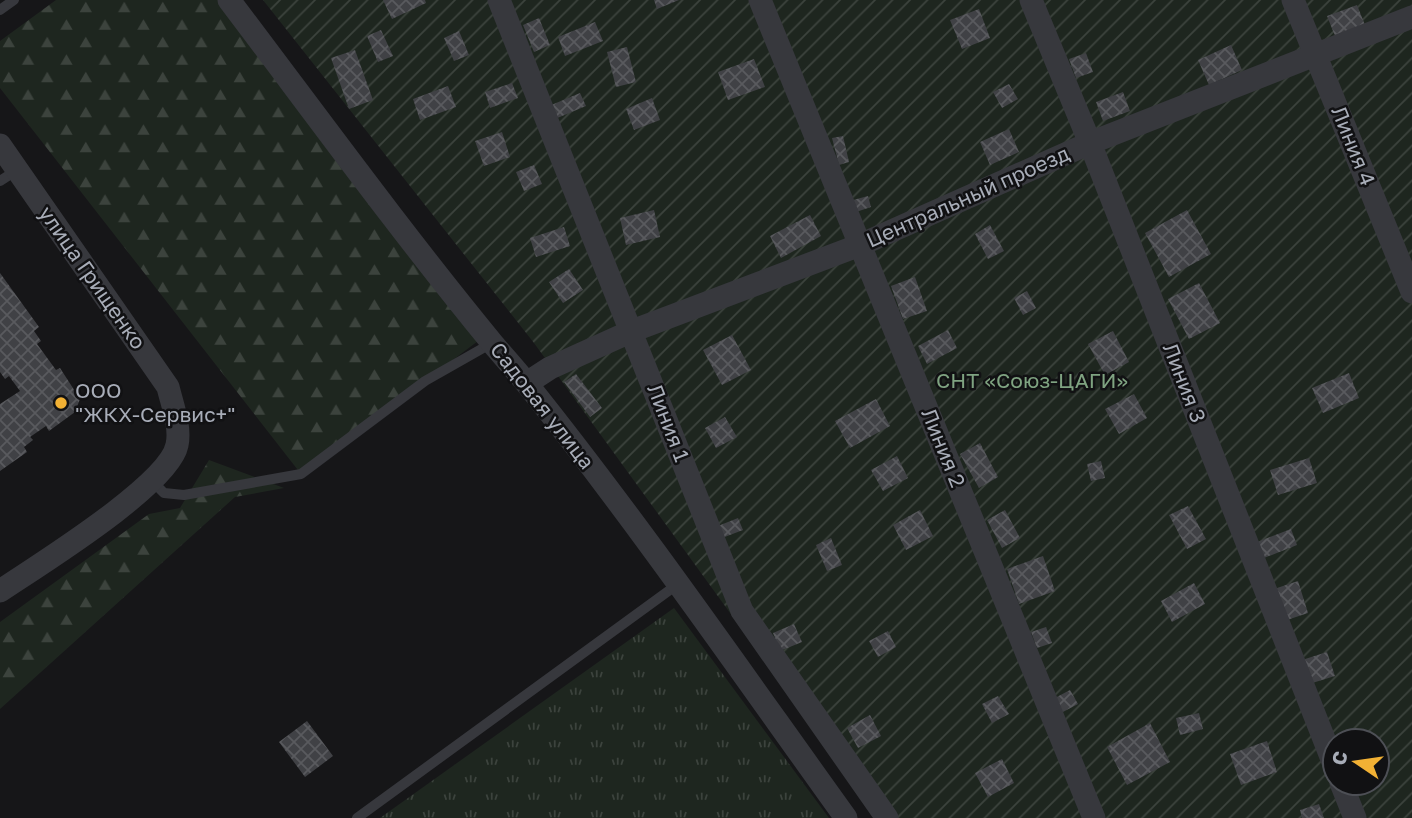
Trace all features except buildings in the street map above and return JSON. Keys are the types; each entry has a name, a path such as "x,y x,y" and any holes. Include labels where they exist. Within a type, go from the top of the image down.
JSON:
{"street":[{"name":"Садовая улица","path":"229,0 492,343 527,383 678,584 846,818"},
{"name":"Линия 1","path":"499,0 742,611 887,818"},
{"name":"Линия 2","path":"760,0 1094,818"},
{"name":"Линия 3","path":"1031,0 1090,143 1321,731"},
{"name":"Линия 4","path":"1293,0 1412,292"},
{"name":"Центральный проезд","path":"527,383 550,368 632,331 860,245 1090,143 1412,17"},
{"name":"улица Грищенко","path":"0,145 9,175 168,387 175,415 177,445 166,466 152,481 120,507 0,591"},
{"path":"1347,797 1355,818"}],"lane":[{"path":"0,10 14,0"},
{"path":"152,481 164,493 184,495 301,474 425,382 492,343"},
{"path":"357,818 678,584"}],"green space":[{"path":"56,0 229,0 486,335 301,474 0,88 0,41"},
{"name":"СНТ «Союз-ЦАГИ»","path":"263,0 1412,0 1412,818 879,818 534,343"},
{"path":"209,460 284,488 235,497 0,709 0,622 149,514 180,508"},
{"path":"674,608 829,818 380,818"}],"place":[{"name":"ООО \"ЖКХ-Сервис+\"","path":"61,403"}]}
